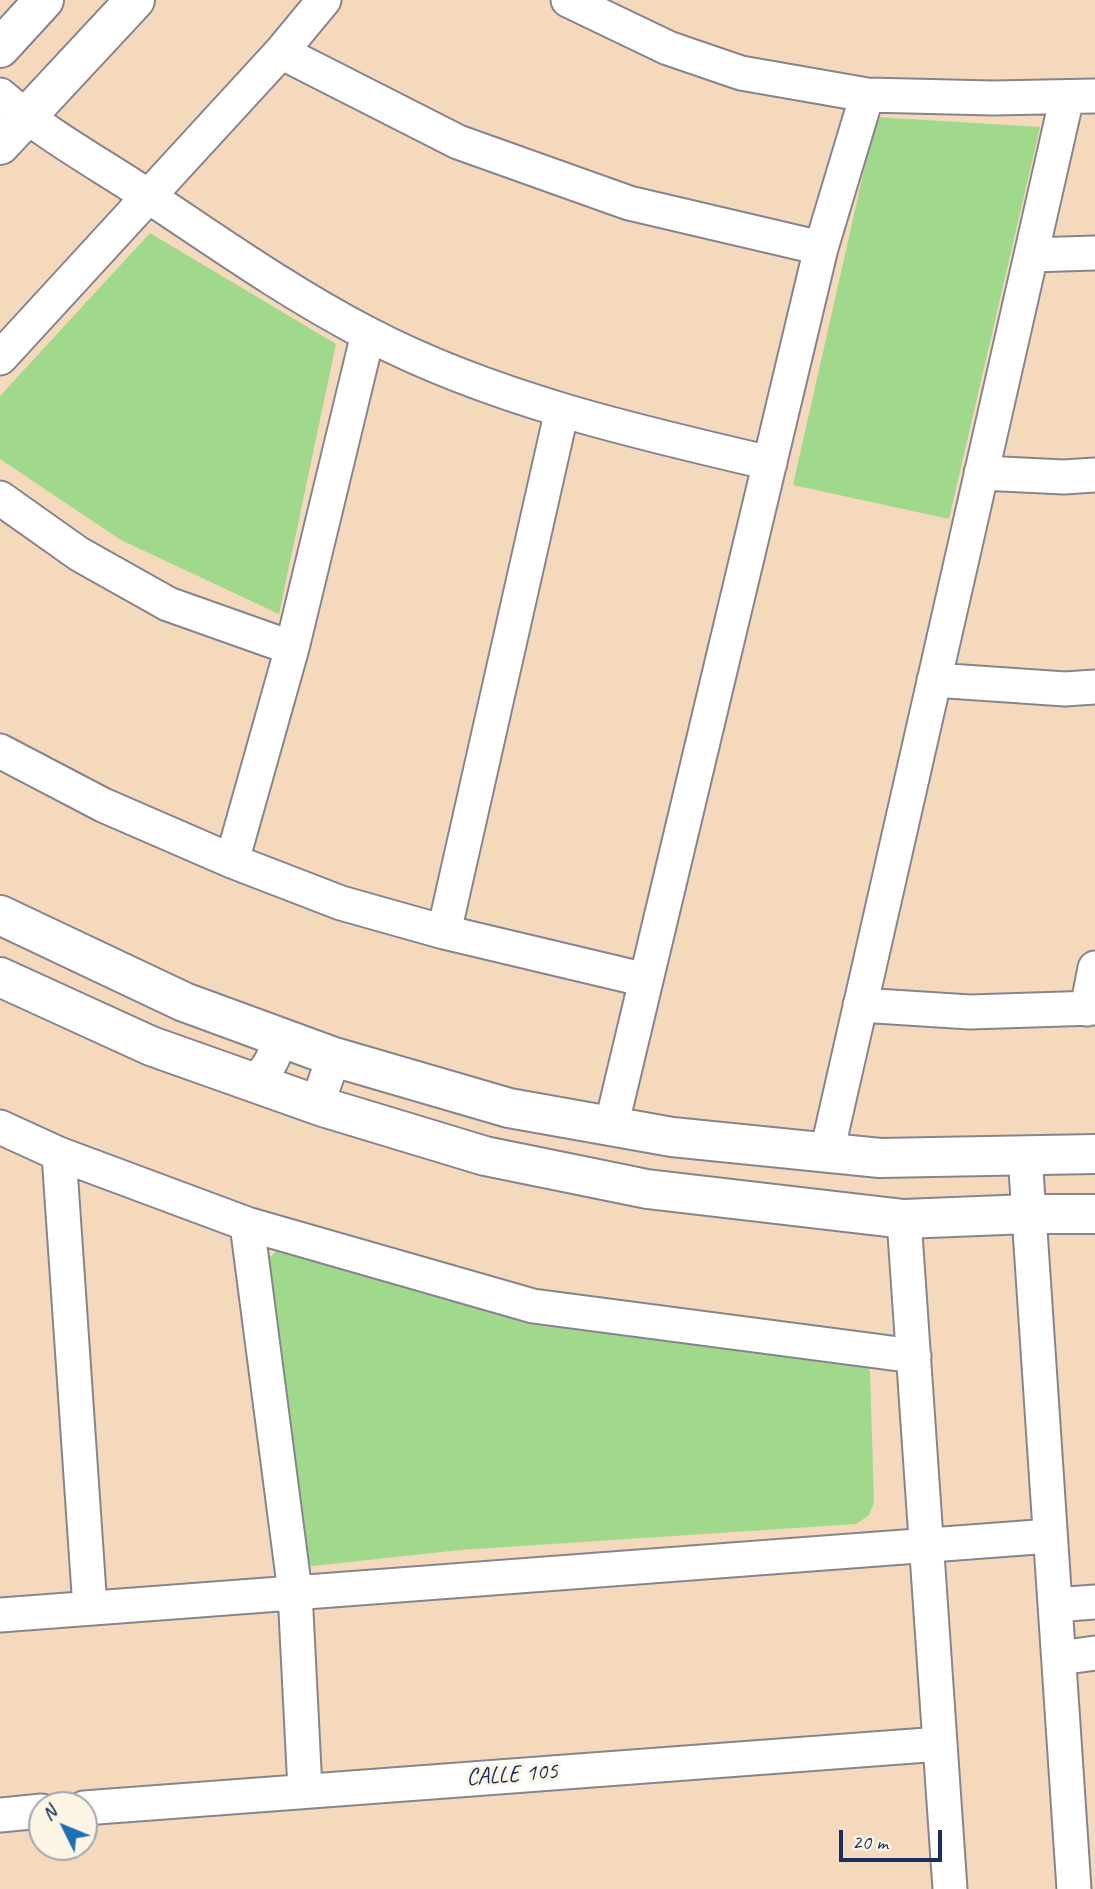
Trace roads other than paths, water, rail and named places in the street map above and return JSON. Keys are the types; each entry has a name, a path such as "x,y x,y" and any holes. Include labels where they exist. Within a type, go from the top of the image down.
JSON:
{"street":[{"path":"0,48 44,0"},
{"path":"0,145 13,106 135,0"},
{"path":"0,358 281,52 324,0"},
{"path":"568,0 668,48 741,73 867,95 1081,97 1031,255 827,1152"},
{"path":"281,52 458,142 629,203 821,248"},
{"path":"611,1127 821,248 867,95"},
{"path":"13,106 253,265 368,334 470,380 562,410 683,443 770,463"},
{"path":"1031,255 1095,253"},
{"path":"232,861 292,648 368,334"},
{"path":"444,932 562,410"},
{"path":"981,473 1064,477 1095,475"},
{"path":"0,498 79,554 168,604 292,648"},
{"path":"934,680 1065,689 1095,687"},
{"path":"0,751 103,805 232,861 341,903 444,932 646,981"},
{"path":"0,915 184,1002 334,1057 509,1108 672,1137 880,1158 1095,1154"},
{"path":"860,1005 970,1012 1091,1008 1095,968"},
{"path":"0,977 151,1046 323,1107 485,1156 634,1186 904,1219 1028,1213 1095,1214"},
{"path":"254,1082 273,1060 279,1036"},
{"path":"323,1107 323,1090 334,1057"},
{"path":"0,1127 59,1154 247,1224 533,1306 914,1356"},
{"path":"59,1154 90,1608"},
{"path":"1025,1155 1074,1889"},
{"path":"904,1219 950,1889"},
{"path":"247,1224 295,1592 305,1790"},
{"path":"0,1615 1050,1536"},
{"path":"1055,1605 1095,1602"},
{"path":"1059,1658 1095,1653"},
{"name":"CALLE 105","path":"98,1807 940,1744"},
{"path":"0,1815 28,1812"}]}
